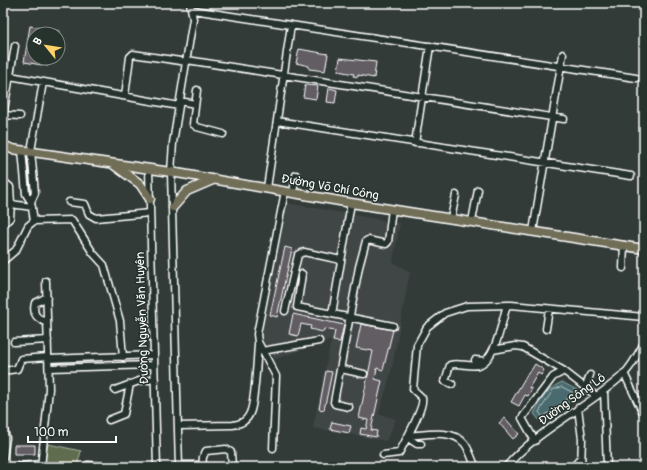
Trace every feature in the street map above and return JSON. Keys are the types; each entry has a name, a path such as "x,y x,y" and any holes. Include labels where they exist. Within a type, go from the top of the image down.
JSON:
{"main road":[{"name":"Đường Võ Chí Công","path":"3,145 12,149 110,162 351,203 644,249"},
{"name":"Đường Võ Chí Công","path":"3,152 12,149"},
{"path":"110,162 126,172 140,184 150,199"},
{"path":"173,207 187,191 215,179"}],"street":[{"path":"190,3 193,10 193,19 173,143 172,172 179,466 202,466 202,456 206,451 226,449 231,452 232,467"},
{"path":"193,10 636,78"},
{"path":"267,188 291,25"},
{"path":"15,46 10,76 6,89 3,114 20,116"},
{"path":"415,143 430,46"},
{"path":"125,96 130,57 133,54 284,75 564,119"},
{"path":"533,231 563,54"},
{"path":"10,76 125,96 179,104 195,104"},
{"path":"34,221 32,204 35,193 31,151 43,82"},
{"path":"197,90 194,126 223,134"},
{"path":"277,121 545,164 631,176"},
{"path":"22,150 26,194 32,204"},
{"name":"Đường Nguyễn Văn Huyên","path":"149,169 157,467"},
{"path":"178,426 240,424 246,420 252,408 258,342 257,334 289,192 296,175"},
{"path":"3,181 10,187 11,204 10,218 6,222 3,222"},
{"path":"472,221 478,190"},
{"path":"451,218 456,195"},
{"path":"69,202 84,204 89,214 96,218 150,213"},
{"path":"332,314 351,203"},
{"path":"11,204 32,204"},
{"path":"349,407 335,404 334,402 365,242 368,240 387,243 392,209"},
{"path":"3,261 16,250 21,243 28,226 34,221 72,220 93,253 104,265 120,321 123,357"},
{"path":"623,268 624,245"},
{"path":"285,311 298,255 301,252 341,260"},
{"path":"302,274 297,307 393,326"},
{"path":"13,467 41,466 49,368 46,281"},
{"path":"47,296 35,303 34,308 34,314 47,323"},
{"path":"452,384 446,381 450,365 478,365 485,361 493,350 507,305"},
{"path":"383,455 399,453 418,416 422,398 413,389 417,345 427,327 445,313 468,306 507,305 644,317"},
{"path":"546,329 549,309"},
{"path":"14,342 48,340"},
{"path":"262,351 319,340"},
{"path":"258,342 276,376 273,448"},
{"name":"Đường Sông Lô","path":"506,467 535,441 578,408 604,391 624,373 644,343"},
{"path":"493,350 515,346 523,347 564,371 596,396"},
{"path":"3,371 17,370 21,359 154,355"},
{"path":"475,360 485,361"},
{"path":"49,368 154,365"},
{"path":"341,369 364,374"},
{"path":"535,441 522,418 553,377 564,371"},
{"path":"624,373 644,415"},
{"path":"585,388 590,376"},
{"path":"114,390 130,384 154,379"},
{"path":"109,420 124,414 130,384"},
{"path":"604,391 607,467"},
{"path":"578,408 582,439 581,467"},
{"path":"3,426 6,438 3,458"},
{"path":"409,436 445,435 456,437 466,445 476,467"},
{"path":"409,436 414,443 421,444"},
{"path":"573,467 581,458"},
{"path":"88,465 115,467"}],"shaded area":[{"path":"287,203 400,223 393,262 410,272 391,373 379,414 396,419 386,441 313,428 331,340 275,359 261,342"}],"green space":[{"path":"48,444 81,451 77,467 44,467"}],"water":[{"path":"562,382 577,390 577,396 544,423 541,422 534,414 539,404 548,391"}],"building":[{"path":"299,49 328,54 325,71 309,69 309,66 296,63"},
{"path":"26,50 26,62 24,62"},
{"path":"340,58 376,62 374,78 358,75 358,77 353,76 354,74 338,71"},
{"path":"305,85 318,86 316,99 303,97"},
{"path":"329,88 337,90 335,103 327,102"},
{"path":"285,247 292,249 277,317 270,315"},
{"path":"293,314 344,325 340,342 333,341 335,331 324,329 323,332 310,329 311,326 301,324 298,336 289,334"},
{"path":"361,324 393,330 383,370 377,368 375,379 382,381 371,430 377,431 376,437 360,434 361,428 366,429 368,420 359,418 373,351 356,348"},
{"path":"535,364 544,370 541,375 538,373 529,388 532,389 528,396 525,395 519,406 511,402 529,371 530,372"},
{"path":"326,371 332,372 324,410 319,409"},
{"path":"505,418 519,434 513,439 499,423"},
{"path":"332,422 351,426 349,433 330,429"},
{"path":"14,445 35,445 35,454 14,454"}]}
